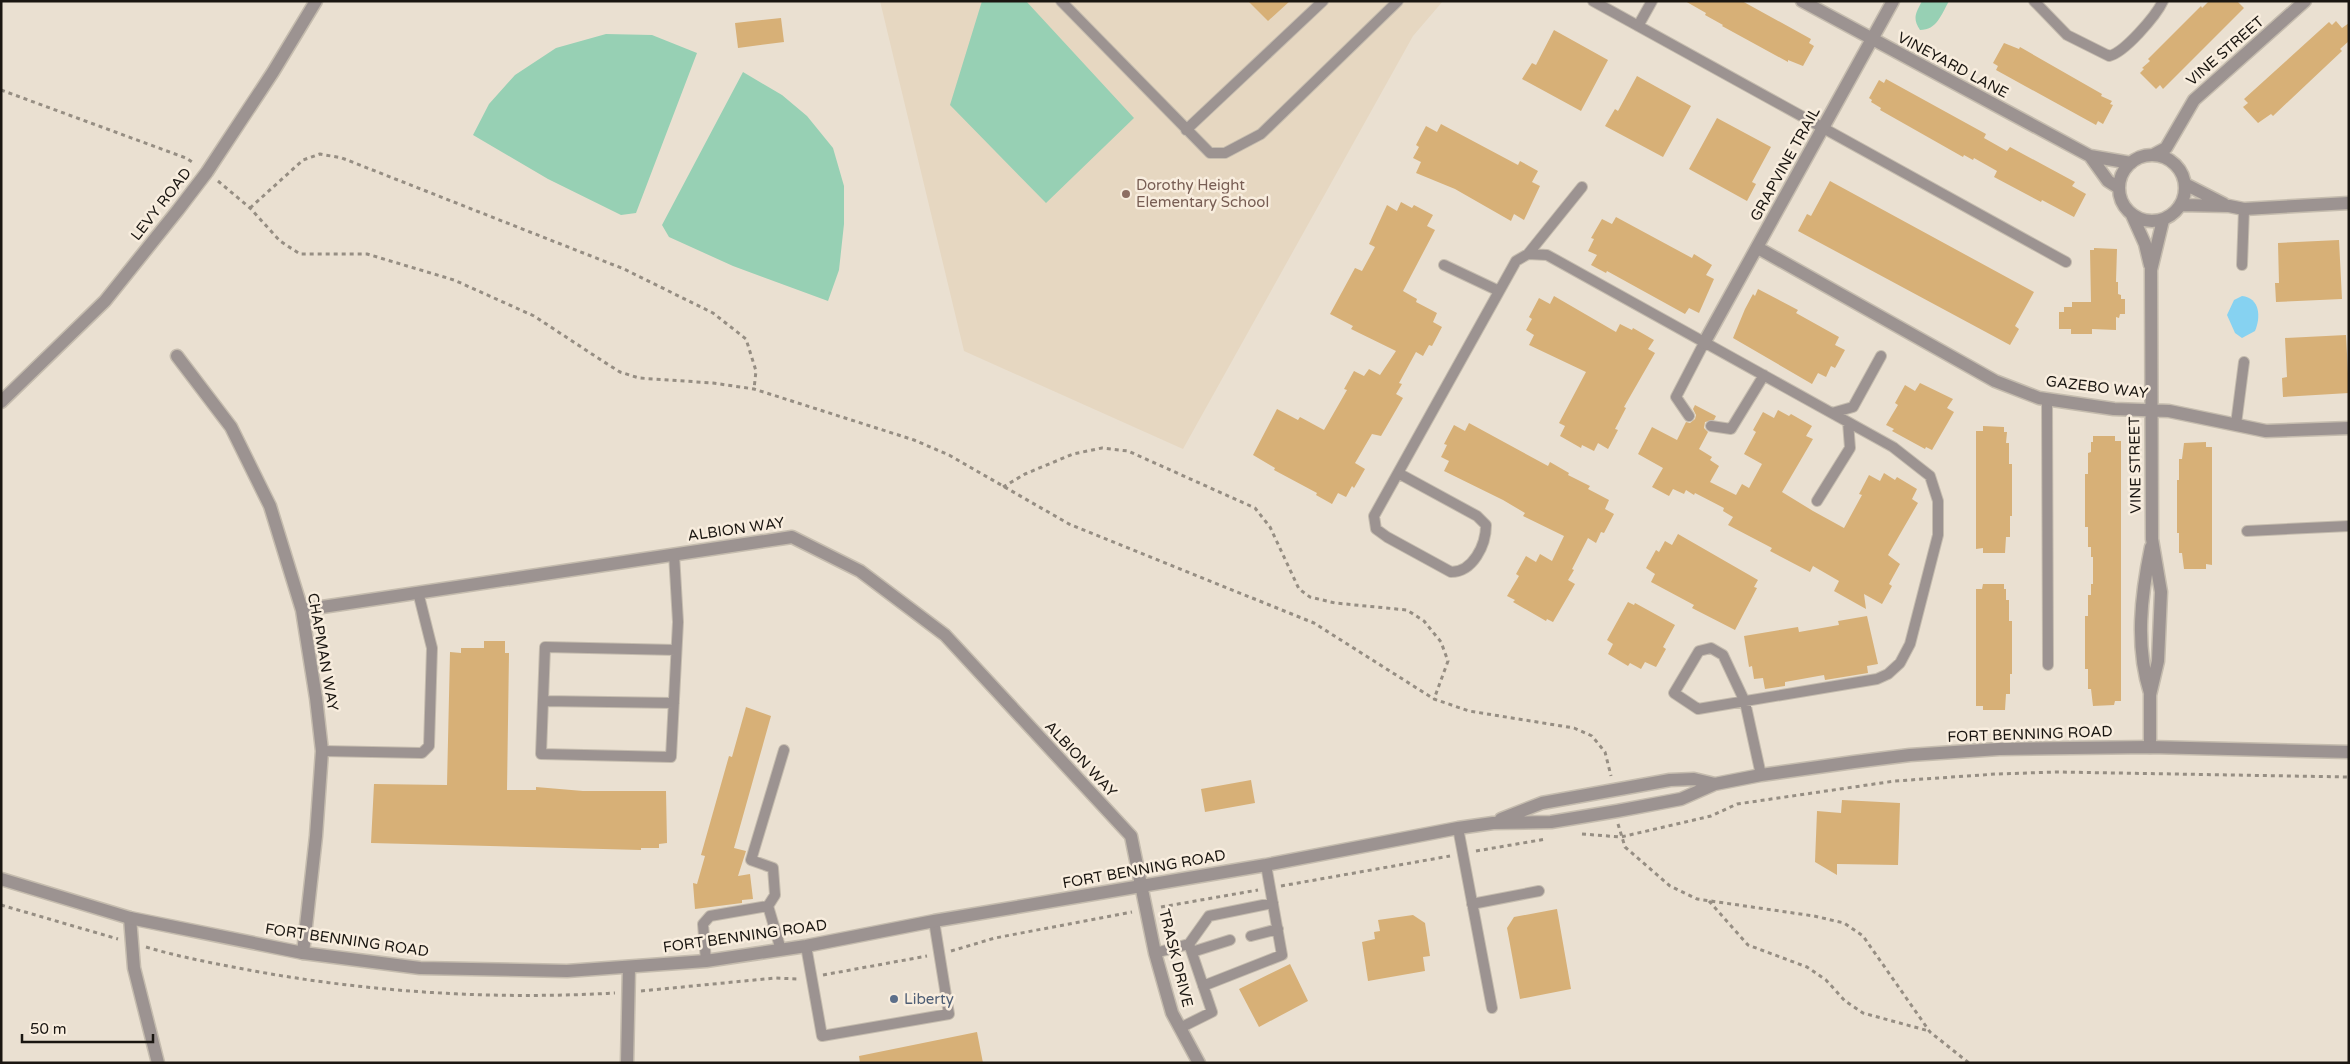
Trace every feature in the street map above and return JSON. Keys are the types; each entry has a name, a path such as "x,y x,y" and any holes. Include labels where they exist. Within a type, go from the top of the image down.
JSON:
{"street":[{"name":"LEVY ROAD","path":"1,402 7,390 105,301 207,172 273,72 316,1"},
{"name":"VINEYARD LANE","path":"1802,1 2090,156 2131,163"},
{"name":"GRAPVINE TRAIL","path":"1704,343 1893,1"},
{"name":"VINE STREET","path":"2131,163 2166,148 2177,133 2194,100 2305,1"},
{"name":"VINE STREET","path":"2173,163 2177,133"},
{"path":"2132,215 2147,221 2163,220 2173,214 2180,206 2185,195 2182,173 2173,163 2165,158 2153,155"},
{"name":"VINEYARD LANE","path":"2090,156 2108,181 2118,188"},
{"path":"2118,188 2121,177 2131,163"},
{"path":"2185,184 2229,206"},
{"name":"VINE STREET","path":"2118,188 2125,208 2132,215 2145,244 2151,270"},
{"path":"2180,206 2229,206 2244,208 2349,203"},
{"name":"VINE STREET","path":"2150,747 2150,695 2158,661 2160,592 2152,539 2150,410 2151,270 2163,220"},
{"name":"GAZEBO WAY","path":"1758,248 1995,381 2046,399 2114,409 2169,411 2266,431 2349,428"},
{"name":"CHAPMAN WAY","path":"177,356 231,427 270,506 302,610 316,698 322,751 316,836 303,953"},
{"name":"ALBION WAY","path":"302,610 792,537 860,571 945,635 1131,836 1142,885"},
{"name":"VINE STREET","path":"2150,695 2142,668 2142,591 2152,539"},
{"name":"FORT BENNING ROAD","path":"1,880 130,918 303,953 420,968 548,971 628,967 706,961 806,946 934,921 1266,865 1458,828 1493,823 1551,822 1617,811 1681,799 1715,784 1761,775 1910,755 1999,749 2150,747 2349,752"},
{"name":"FORT BENNING ROAD","path":"1493,823 1542,804 1670,780 1694,779 1715,784"},
{"name":"TRASK DRIVE","path":"1142,885 1155,953 1172,1013 1199,1063"},
{"path":"130,918 134,968 158,1063"},
{"path":"627,1063 628,967"}],"lane":[{"path":"1061,1 1210,153 1225,153 1261,134 1398,1"},
{"path":"1186,130 1323,1"},
{"path":"1593,1 2066,262"},
{"path":"1638,26 1652,1"},
{"path":"2034,1 2067,35 2109,56 2116,54 2137,34 2163,1"},
{"path":"1398,473 1477,516 1486,525 1486,537 1469,567 1460,572 1451,572 1376,529 1374,516 1516,261 1528,254 1582,187"},
{"path":"2242,265 2244,208"},
{"path":"1528,254 1547,255 1893,446 1930,476 1938,501 1938,536 1910,644 1900,663 1888,674 1877,679 1745,702 1698,709 1674,693 1699,651 1711,648 1723,655 1745,702 1761,775"},
{"path":"1444,265 1499,291"},
{"path":"1690,416 1676,397 1704,343"},
{"path":"1832,413 1853,407 1881,356"},
{"path":"2236,424 2244,362"},
{"path":"1711,426 1731,429 1764,376"},
{"path":"2046,399 2048,665"},
{"path":"1817,502 1850,448 1848,422"},
{"path":"2247,531 2349,526"},
{"path":"674,554 678,622 671,756 540,754 545,647 676,650"},
{"path":"322,751 422,753 429,746 432,648 418,592"},
{"path":"543,701 674,703"},
{"path":"781,950 768,906 775,894 773,868 751,860 784,750"},
{"path":"1458,828 1492,1008"},
{"path":"1203,986 1282,955 1266,865"},
{"path":"1472,904 1539,891"},
{"path":"1180,1028 1212,1012 1191,948 1209,916 1273,903"},
{"path":"706,961 703,924 710,916 768,906"},
{"path":"806,946 822,1036 949,1014 934,921"},
{"path":"1251,936 1278,929"},
{"path":"1155,953 1230,940"}],"path":[{"path":"1,90 186,158 207,172 250,208 280,241 300,254 367,254 454,280 534,316 620,372 639,378 714,383 754,389 890,431 949,455 1069,524 1314,623 1434,699 1469,711 1574,728 1592,736 1605,752 1614,790"},
{"path":"250,208 303,160 320,154 342,158 624,269 714,313 746,339 756,370 754,389"},
{"path":"1002,487 1025,474 1073,454 1102,448 1128,451 1256,508 1270,527 1299,589 1310,597 1335,604 1407,610 1424,621 1441,642 1448,661 1434,699"},
{"path":"1577,834 1621,837 1711,816 1737,804 1922,778 2058,772 2349,777"},
{"path":"1617,811 1621,837 1625,847 1670,886 1697,898 1814,916 1844,923 1863,936 1874,949 1930,1032 1969,1063"},
{"path":"776,978 811,977 940,954 994,938 1550,838"},
{"path":"1709,900 1748,945 1806,966 1826,980 1845,1001 1863,1013 1930,1032"}],"shaded area":[{"name":"Dorothy Height Elementary School","path":"880,1 1443,1 1413,36 1183,449 964,351"}],"green space":[{"path":"982,1 1026,1 1134,118 1046,203 950,105"},
{"path":"1922,1 1949,1 1935,25 1920,30 1916,22 1916,16"},
{"path":"606,34 652,35 697,53 636,213 621,215 548,179 473,135 489,104 515,75 556,48"},
{"path":"743,72 782,95 807,116 833,148 844,186 844,224 839,270 828,301 733,266 669,237 662,225"}],"water":[{"path":"2242,296 2256,304 2258,320 2255,331 2242,338 2235,333 2227,315 2234,300"}],"building":[{"path":"1248,1 1290,1 1268,21"},
{"path":"1685,1 1742,1 1811,39 1809,43 1814,46 1803,66 1788,60 1788,62 1722,26 1705,15 1706,13"},
{"path":"2209,1 2237,1 2244,8 2163,89 2160,85 2156,89 2140,73 2144,69 2142,68 2150,61 2148,59 2201,6 2202,8"},
{"path":"781,18 784,42 738,48 735,23"},
{"path":"2336,21 2342,28 2349,23 2349,41 2340,49 2342,51 2273,116 2271,114 2258,123 2243,107 2248,103 2244,99 2329,22 2332,25"},
{"path":"1554,30 1608,60 1581,111 1522,79 1532,63 1536,65"},
{"path":"2004,43 2019,49 2020,47 2112,101 2110,104 2113,105 2103,124 2098,121 2096,125 1996,70 1998,66 1993,63"},
{"path":"1637,76 1691,106 1663,157 1605,126 1615,109 1618,111"},
{"path":"1886,79 1986,134 1984,138 2007,151 2010,147 2075,182 2072,186 2086,194 2074,217 1994,177 1997,171 1974,158 1973,160 1964,155 1963,157 1880,110 1881,108 1871,102 1872,100 1869,98 1879,80 1884,83"},
{"path":"1717,118 1771,147 1752,182 1756,184 1747,201 1689,169"},
{"path":"1441,124 1518,165 1520,161 1538,171 1532,182 1540,186 1524,220 1514,214 1511,221 1455,189 1416,173 1421,162 1413,158 1419,147 1416,145 1426,126 1437,132"},
{"path":"1830,181 2034,292 2015,326 2019,329 2010,345 1798,231 1807,214 1811,216"},
{"path":"1401,202 1412,208 1414,205 1433,215 1427,226 1435,230 1403,291 1417,299 1416,302 1437,313 1433,322 1442,327 1432,346 1429,345 1423,356 1416,352 1399,383 1402,384 1396,394 1403,398 1381,436 1372,434 1355,463 1365,469 1354,488 1352,486 1346,497 1338,493 1332,504 1316,495 1317,493 1274,470 1275,468 1253,455 1277,409 1298,420 1300,417 1324,430 1347,390 1344,389 1354,371 1364,376 1369,369 1380,375 1396,351 1351,329 1353,326 1330,314 1355,268 1362,271 1375,247 1369,244 1387,205 1397,211"},
{"path":"1616,217 1692,258 1694,254 1712,265 1706,275 1714,279 1699,313 1689,308 1685,314 1607,271 1606,273 1591,265 1597,255 1588,251 1594,239 1591,238 1602,219 1612,224"},
{"path":"2339,240 2342,299 2276,302 2275,283 2279,283 2278,243"},
{"path":"2094,248 2117,249 2116,282 2118,282 2118,294 2121,295 2121,299 2125,299 2125,314 2120,314 2119,318 2116,317 2116,330 2092,329 2092,334 2071,334 2071,329 2059,329 2059,312 2064,312 2064,307 2072,307 2072,302 2091,302 2090,250 2094,250"},
{"path":"1758,289 1798,310 1796,313 1839,337 1835,345 1845,350 1835,368 1831,366 1826,377 1818,373 1812,384 1733,338 1745,309"},
{"path":"1554,296 1616,332 1620,324 1632,330 1633,328 1654,340 1648,349 1655,353 1624,407 1626,408 1615,429 1618,430 1608,449 1598,443 1594,451 1582,445 1581,448 1560,436 1565,426 1559,423 1586,372 1529,345 1534,335 1526,330 1532,319 1529,317 1539,298 1550,304"},
{"path":"2346,335 2349,393 2283,397 2282,378 2287,377 2285,338"},
{"path":"1920,383 1953,399 1947,408 1954,412 1932,450 1926,447 1925,449 1892,431 1894,429 1886,425 1898,405 1895,403 1905,385 1915,391"},
{"path":"1695,405 1716,416 1714,420 1705,422 1704,428 1708,432 1699,449 1712,457 1710,460 1719,466 1710,482 1736,495 1742,484 1749,488 1762,464 1744,454 1756,432 1753,430 1763,412 1774,418 1778,410 1789,416 1791,414 1812,426 1806,436 1813,439 1782,492 1813,511 1844,528 1862,495 1859,494 1869,475 1880,481 1884,473 1895,480 1897,477 1917,489 1912,499 1918,503 1888,555 1900,564 1889,584 1892,586 1882,604 1864,594 1866,609 1834,591 1839,581 1813,566 1810,572 1770,551 1772,548 1728,525 1733,517 1723,511 1724,508 1695,493 1694,495 1686,490 1684,494 1673,489 1669,496 1652,487 1663,468 1638,454 1652,427 1677,440 1686,422 1690,423 1695,419 1696,415 1693,409"},
{"path":"1469,423 1548,466 1550,462 1569,473 1568,475 1590,486 1588,489 1609,500 1605,509 1614,514 1604,533 1601,532 1596,543 1588,538 1568,580 1575,584 1553,622 1547,619 1546,621 1513,602 1515,600 1507,596 1519,576 1516,574 1526,556 1536,562 1540,554 1552,561 1564,536 1523,516 1525,513 1503,500 1444,471 1449,461 1441,457 1447,445 1444,444 1454,425 1465,431"},
{"path":"1983,426 2004,427 2004,432 2007,432 2006,443 2009,443 2009,464 2012,464 2012,516 2010,516 2010,537 2006,537 2005,553 1983,553 1983,548 1976,549 1976,431 1983,431"},
{"path":"2093,436 2115,436 2115,441 2121,441 2121,701 2115,701 2114,705 2093,706 2091,689 2088,689 2088,669 2085,669 2085,616 2088,616 2088,595 2091,595 2091,584 2093,584 2093,557 2091,557 2091,547 2088,547 2088,527 2085,527 2085,474 2088,474 2088,453 2091,452"},
{"path":"2206,442 2206,447 2212,447 2212,565 2206,564 2206,569 2184,569 2182,553 2179,553 2179,533 2177,533 2179,459 2182,459 2184,443"},
{"path":"1678,534 1758,580 1754,587 1757,588 1735,630 1692,608 1694,605 1651,582 1655,574 1646,568 1656,550 1659,552 1665,541 1672,545"},
{"path":"1983,584 2004,584 2006,600 2009,600 2009,621 2012,621 2012,674 2010,674 2010,694 2006,694 2005,710 1983,710 1983,706 1976,706 1976,589 1982,589"},
{"path":"1628,602 1634,605 1635,603 1675,625 1663,647 1666,649 1656,667 1645,662 1641,669 1630,663 1628,666 1608,654 1613,644 1607,640"},
{"path":"1867,616 1878,664 1867,666 1868,673 1825,680 1824,675 1785,682 1785,686 1765,689 1763,678 1754,679 1752,666 1749,667 1744,636 1798,627 1799,632 1839,625 1838,621"},
{"path":"484,641 505,641 505,653 509,653 507,790 536,790 536,787 583,791 666,791 667,843 659,844 659,848 641,848 641,850 371,843 374,784 447,785 450,652 461,653 461,648 484,648"},
{"path":"746,707 771,716 734,848 746,851 738,876 750,874 753,899 742,900 742,903 695,909 693,883 697,884 705,856 701,855 729,756 732,757"},
{"path":"1251,780 1255,803 1205,812 1201,789"},
{"path":"1842,800 1900,803 1898,865 1837,864 1837,875 1815,862 1817,811 1841,813"},
{"path":"1557,909 1571,989 1520,999 1507,928 1514,917"},
{"path":"1413,915 1425,923 1430,956 1423,957 1425,971 1368,981 1362,942 1375,939 1374,932 1380,931 1378,920"},
{"path":"1290,964 1308,1001 1259,1027 1239,989"},
{"path":"977,1032 983,1063 860,1063 859,1056"}],"place":[{"name":"Dorothy Height Elementary School","path":"1126,194"},
{"name":"Liberty","path":"894,999"}]}
